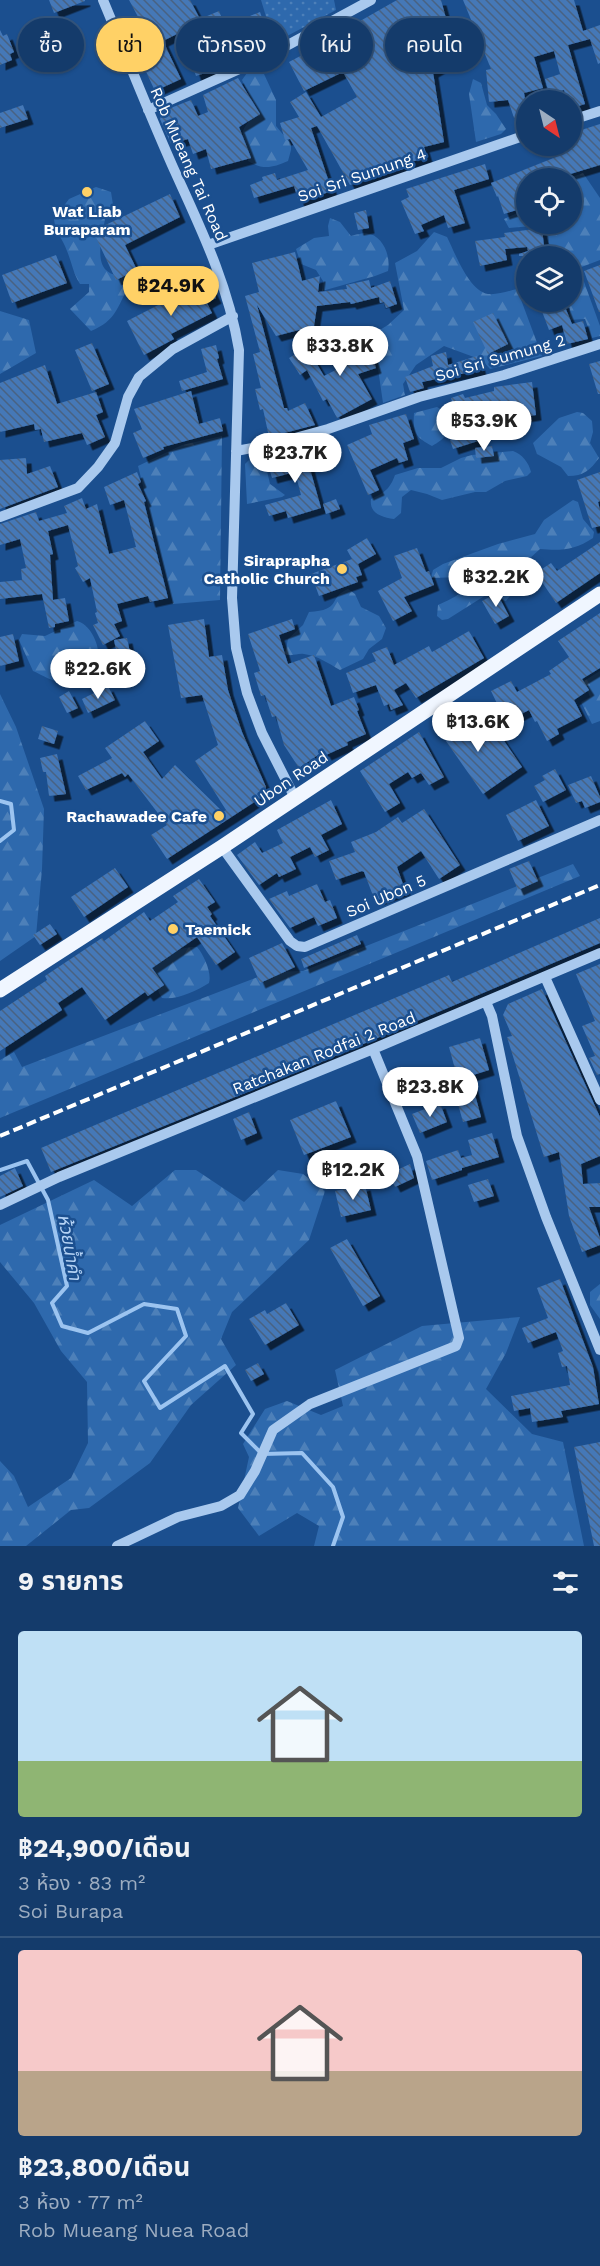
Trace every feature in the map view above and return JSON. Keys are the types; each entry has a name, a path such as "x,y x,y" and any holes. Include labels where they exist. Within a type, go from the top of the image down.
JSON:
{"main road":[{"name":"Ubon Road","path":"0,990 222,847 600,594"}],"street":[{"name":"Rob Mueang Tai Road","path":"103,0 148,110 219,270 233,316 239,350 232,598 236,648 247,693 262,733 296,798"},
{"path":"148,110 264,58 370,0"},
{"path":"582,117 600,111"},
{"name":"Soi Sri Sumung 4","path":"208,245 516,138"},
{"path":"0,517 78,488 98,467 115,443 128,397 139,377 173,349 233,316"},
{"name":"Soi Sri Sumung 2","path":"236,451 328,429 419,397 504,375 600,344"},
{"name":"Soi Ubon 5","path":"222,847 290,941 297,946 305,947 600,820"},
{"name":"Ratchakan Rodfai 2 Road","path":"0,1205 59,1177 373,1049 600,953"},
{"path":"545,976 600,1100"},
{"path":"486,1002 492,1016 517,1136 546,1218 600,1350"},
{"path":"117,1546 178,1517 220,1506 240,1495 255,1471 273,1430 309,1404 456,1346 459,1338 417,1156 373,1049"}],"green space":[{"path":"261,0 334,0 336,10 321,18 300,18 300,29 288,36 288,18 266,18"},
{"path":"247,73 264,74 276,100 276,126 291,144 288,161 268,167 258,166 248,161 243,131 257,112 242,80"},
{"path":"473,79 481,83 487,105 506,129 501,134 476,142 469,94"},
{"path":"582,173 600,198 600,260 582,267 582,246 550,246 546,234 582,234"},
{"path":"96,187 111,192 114,211 105,219 100,248 102,265 115,275 126,276 130,285 111,318 91,331 70,309 89,292 89,284 80,284 54,219 69,199"},
{"path":"516,214 516,227 509,228 504,219"},
{"path":"330,218 340,222 351,236 366,233 377,238 387,253 388,271 322,291 323,281 316,270 301,264 296,249 314,238 329,236"},
{"path":"434,232 447,237 463,270 481,291 495,294 516,289 516,312 526,312 542,356 490,369 482,360 444,346 416,365 403,384 405,395 383,403 373,334 388,325 404,310 395,263 417,251"},
{"path":"582,276 600,326 600,336 592,338 585,319 569,320 570,312 582,312"},
{"path":"0,311 29,320 36,353 0,374"},
{"path":"437,407 449,414 449,425 445,437 432,446 416,433 414,413"},
{"path":"577,412 583,413 592,421 593,432 590,443 599,458 586,472 568,476 561,467 537,454 533,443 559,418"},
{"path":"222,436 220,600 173,604 138,466 182,445"},
{"path":"513,451 529,465 531,472 527,476 505,481 486,492 475,492 442,500 411,490 402,497 401,513 394,519 380,515 372,508 371,499 386,490 395,475 418,468 441,468 472,455"},
{"path":"258,457 264,458 270,484 285,495 247,504 245,464"},
{"path":"573,500 578,502 583,519 594,532 593,538 568,549 540,549 517,570 513,592 506,601 491,594 486,595 448,619 442,620 437,616 438,605 459,594 466,586 461,577 431,578 433,570 443,564 498,544 535,534 544,520"},
{"path":"348,589 355,594 361,607 379,616 386,628 382,639 369,649 363,659 340,670 314,656 285,654 288,639 303,625 309,612 326,609 342,592"},
{"path":"77,621 92,634 97,645 99,656 97,668 91,677 80,682 64,683 33,671 19,640 22,634 45,636"},
{"path":"600,671 600,721 592,724 581,702 590,697 584,681"},
{"path":"0,694 16,727 44,809 36,936 0,961"},
{"path":"573,864 580,876 0,1118 0,1060 14,1052 22,1067 271,972 303,971"},
{"path":"197,947 205,959 209,983 193,992 162,998 152,968 174,950"},
{"path":"175,1170 196,1170 244,1202 278,1170 303,1174 325,1191 309,1240 232,1312 221,1339 236,1365 191,1405 150,1463 89,1508 71,1510 26,1546 0,1546 0,1461 14,1476 28,1507 71,1478 88,1443 87,1382 61,1351 34,1303 0,1262 0,1225 94,1180 132,1206"},
{"path":"600,1284 600,1319 590,1305 590,1292"},
{"path":"520,1317 506,1353 486,1389 532,1434 563,1442 584,1546 314,1546 319,1526 297,1513 259,1536 238,1508 249,1457 243,1444 265,1409 287,1401 321,1415 343,1406 335,1370 422,1326"}],"building":[{"path":"49,0 85,0 85,1 54,13"},
{"path":"129,0 190,0 199,18 176,18 176,34 164,40 164,18 139,18"},
{"path":"397,0 441,0 446,18 385,18 385,72 433,72 444,142 424,147 427,157 402,165 403,169 350,185 317,126 311,128 332,191 299,202 294,186 254,198 250,185 263,180 262,177 275,173 277,180 308,170 290,139 285,140 280,123 299,117 290,102 306,92 321,117 357,97 343,72 373,72 373,18 365,18"},
{"path":"463,0 574,0 583,31 600,25 600,63 598,64 590,39 568,45 581,90 548,90 545,79 560,74 554,51 534,57 543,88 516,90 516,117 514,118 508,100 489,102 486,70 491,69 484,52 484,18 470,18"},
{"path":"219,11 222,18 202,18"},
{"path":"260,12 262,18 245,18"},
{"path":"0,30 3,36 7,34 14,52 10,54 12,60 0,65"},
{"path":"164,43 181,79 155,91 146,72 164,72"},
{"path":"300,56 300,72 343,72 304,91 289,62"},
{"path":"195,72 208,72 196,76"},
{"path":"238,78 260,114 239,127 251,158 211,169 206,149 193,154 188,139 171,144 160,119 163,111 191,100 198,116 208,112 203,95"},
{"path":"23,105 28,119 0,128 0,113"},
{"path":"600,124 600,165 582,170 582,168 528,168 556,156 582,156 582,130"},
{"path":"485,164 489,179 454,190 465,223 448,228 444,215 421,225 424,231 415,234 401,201 409,197 406,189"},
{"path":"516,173 516,210 504,214 491,183"},
{"path":"170,194 180,217 125,245 137,270 116,280 93,231"},
{"path":"366,210 369,228 358,230 354,213"},
{"path":"516,231 516,234 543,234 544,246 516,246 516,248 505,249 507,260 480,266 475,241 505,237 504,233"},
{"path":"295,252 302,281 320,276 318,292 347,289 346,285 369,280 371,288 390,281 397,304 386,308 384,302 380,303 379,297 351,304 350,302 317,306 314,326 276,336 257,305 284,408 288,411 305,403 315,425 269,437 263,409 260,410 255,389 261,388 253,354 260,352 245,296 259,292 252,263"},
{"path":"56,255 67,283 12,303 2,275"},
{"path":"600,265 600,312 599,312 584,271"},
{"path":"207,280 216,298 207,303 212,313 171,334 174,339 144,355 127,321"},
{"path":"542,312 567,312 572,324 583,321 588,339 567,344 562,325 549,330"},
{"path":"493,313 508,344 488,354 473,322"},
{"path":"364,328 376,368 358,374 372,399 337,418 327,399 323,401 307,370 300,375 289,358 307,347 324,376 359,358 352,332"},
{"path":"92,343 109,384 92,391 75,350"},
{"path":"216,345 219,358 217,359 223,379 182,391 179,381 207,372 201,349"},
{"path":"446,352 448,365 477,356 481,370 422,382 424,388 410,392 405,377 433,366 431,356"},
{"path":"600,361 600,394 598,394 589,364"},
{"path":"45,365 57,404 96,392 103,412 96,415 105,437 87,445 82,433 44,442 41,429 35,430 34,424 0,432 0,383"},
{"path":"532,382 536,415 473,425 478,441 453,449 449,437 462,433 451,398 463,394 465,398 494,391 494,387"},
{"path":"191,391 199,424 220,418 223,431 163,447 164,449 143,458 133,433 142,429 134,409"},
{"path":"406,414 414,439 403,443 408,460 399,463 397,458 370,470 379,490 368,495 347,445 372,434 369,425"},
{"path":"303,444 321,508 288,518 286,511 269,516 265,505 301,495 295,472 272,478 267,461 290,455 288,448"},
{"path":"492,446 494,456 476,458 475,448"},
{"path":"26,458 27,474 50,466 58,487 0,509 0,460"},
{"path":"137,472 141,482 138,484 146,501 144,502 168,598 150,602 148,596 117,604 122,621 114,624 120,636 103,645 93,625 98,623 90,578 83,582 75,568 78,566 68,525 48,531 53,554 50,555 53,600 65,598 69,621 49,628 42,594 0,599 0,582 22,580 21,569 26,568 20,539 0,545 0,524 36,512 39,521 67,513 64,506 82,498 86,509 97,504 109,554 136,547 124,500 110,505 104,487"},
{"path":"600,472 600,501 598,502 600,526 592,528 577,480"},
{"path":"336,499 340,509 326,514 323,504"},
{"name":"Siraprapha Catholic Church","path":"367,538 376,554 358,564 362,575 356,577 358,582 319,596 311,574 352,559 347,550"},
{"path":"600,542 600,573 556,603 536,573 551,563 557,571"},
{"path":"417,548 426,572 429,571 434,585 404,597 412,611 393,621 378,591 402,578 394,556"},
{"path":"497,593 509,616 495,624 482,601"},
{"path":"600,613 600,668 582,679 589,690 574,700 582,716 557,729 559,734 547,741 529,710 506,722 491,691 511,681 517,692 551,674 549,671 569,657 558,641"},
{"path":"204,619 209,657 222,655 228,690 242,732 266,787 265,795 167,859 151,835 167,825 128,774 125,777 122,773 86,790 78,776 112,758 105,748 145,721 159,741 143,752 162,779 175,765 223,812 226,810 195,761 218,745 202,695 181,698 168,625"},
{"path":"292,619 295,629 279,635 288,664 314,655 331,706 354,697 366,734 326,755 324,751 299,768 284,745 276,716 272,717 265,695 261,696 254,673 260,671 248,634"},
{"path":"469,631 484,658 416,698 406,683 394,690 403,705 391,710 389,704 384,706 376,685 353,693 346,673 376,661 372,653 387,647 394,665 429,646 432,652"},
{"path":"13,634 19,661 0,666 0,637"},
{"path":"127,638 132,662 119,664 114,640"},
{"path":"108,686 115,700 88,713 82,699"},
{"path":"69,691 78,708 67,713 59,697"},
{"path":"456,709 481,744 498,732 522,767 483,794 434,724"},
{"path":"42,726 58,731 54,744 38,739"},
{"path":"419,732 444,777 429,785 421,773 412,778 408,772 389,784 400,803 385,812 360,771"},
{"path":"57,754 66,794 49,796 46,772 43,772 40,758"},
{"path":"555,769 566,790 543,802 534,786 545,780 542,776"},
{"path":"591,776 600,802 585,808 582,801 576,803 568,785"},
{"path":"331,800 342,824 321,835 329,850 315,857 310,847 290,857 296,869 279,877 277,873 259,885 237,855 255,842 262,853 283,843 277,830"},
{"path":"536,800 549,826 518,841 506,815"},
{"path":"424,809 460,865 439,879 421,851 397,867 405,890 375,901 364,872 336,880 329,861 355,852 351,842 376,832 398,817 402,823"},
{"path":"529,861 538,881 518,890 509,869"},
{"path":"115,868 128,887 84,917 71,897"},
{"path":"199,879 215,902 207,907 212,914 210,916 235,952 216,965 197,937 152,968 164,985 148,996 145,992 105,1020 82,987 58,1003 62,1010 0,1051 0,1011 47,980 45,976 102,938 104,941 144,912 150,921 178,902 173,896"},
{"path":"317,884 325,902 330,900 337,918 318,926 314,917 290,928 269,899 287,891 289,896"},
{"path":"600,918 600,943 314,1065 51,1172 41,1148 449,975 452,982"},
{"path":"50,924 57,934 40,945 33,935"},
{"path":"357,935 361,944 304,968 301,959"},
{"path":"282,943 295,967 260,983 249,958"},
{"path":"600,964 600,1074 597,1075 589,1058 595,1056 582,1026 595,1021 576,974"},
{"path":"542,989 600,1117 600,1156 581,1164 583,1184 600,1183 600,1207 589,1207 600,1238 600,1245 582,1252 569,1216 559,1152 544,1157 507,1037 512,1036 503,1015 508,1004"},
{"path":"480,1038 489,1070 470,1076 481,1117 463,1122 456,1097 462,1095 449,1047"},
{"path":"336,1101 351,1137 304,1155 290,1120"},
{"path":"440,1103 447,1122 420,1133 412,1114"},
{"path":"249,1112 257,1133 241,1140 233,1119"},
{"path":"492,1133 499,1157 432,1180 426,1161 458,1150 461,1158 472,1155 468,1140"},
{"path":"410,1164 414,1178 395,1187 388,1174"},
{"path":"15,1168 23,1186 0,1197 0,1176"},
{"path":"488,1179 494,1196 474,1202 468,1185"},
{"path":"365,1185 371,1210 341,1217 335,1191"},
{"path":"347,1239 380,1296 363,1306 330,1248"},
{"path":"560,1279 593,1367 599,1404 561,1411 563,1417 532,1422 530,1408 514,1411 511,1396 570,1385 567,1366 562,1367 558,1353 563,1351 556,1332 528,1343 522,1328 548,1318 537,1288"},
{"path":"286,1303 299,1325 265,1345 249,1319 265,1310 267,1314"},
{"path":"258,1363 264,1374 251,1381 245,1370"},
{"path":"600,1442 600,1546 594,1546 574,1447"}],"waterway":[{"name":"ห้วยน้ำคำ","path":"0,801 11,804 14,830 0,841"},
{"name":"ห้วยน้ำคำ","path":"0,1170 27,1161 48,1200 67,1286 52,1303 62,1326 88,1333 144,1304 177,1309 186,1336 144,1381 160,1408 225,1366 253,1414 241,1433 262,1454 302,1453 333,1487 343,1517 333,1546"}],"railway":[{"path":"0,1136 600,885"}],"place":[{"name":"Wat Liab Buraparam","path":"87,192"},
{"name":"Siraprapha Catholic Church","path":"342,569"},
{"name":"Rachawadee Cafe","path":"219,816"},
{"name":"Taemick","path":"173,929"}]}
